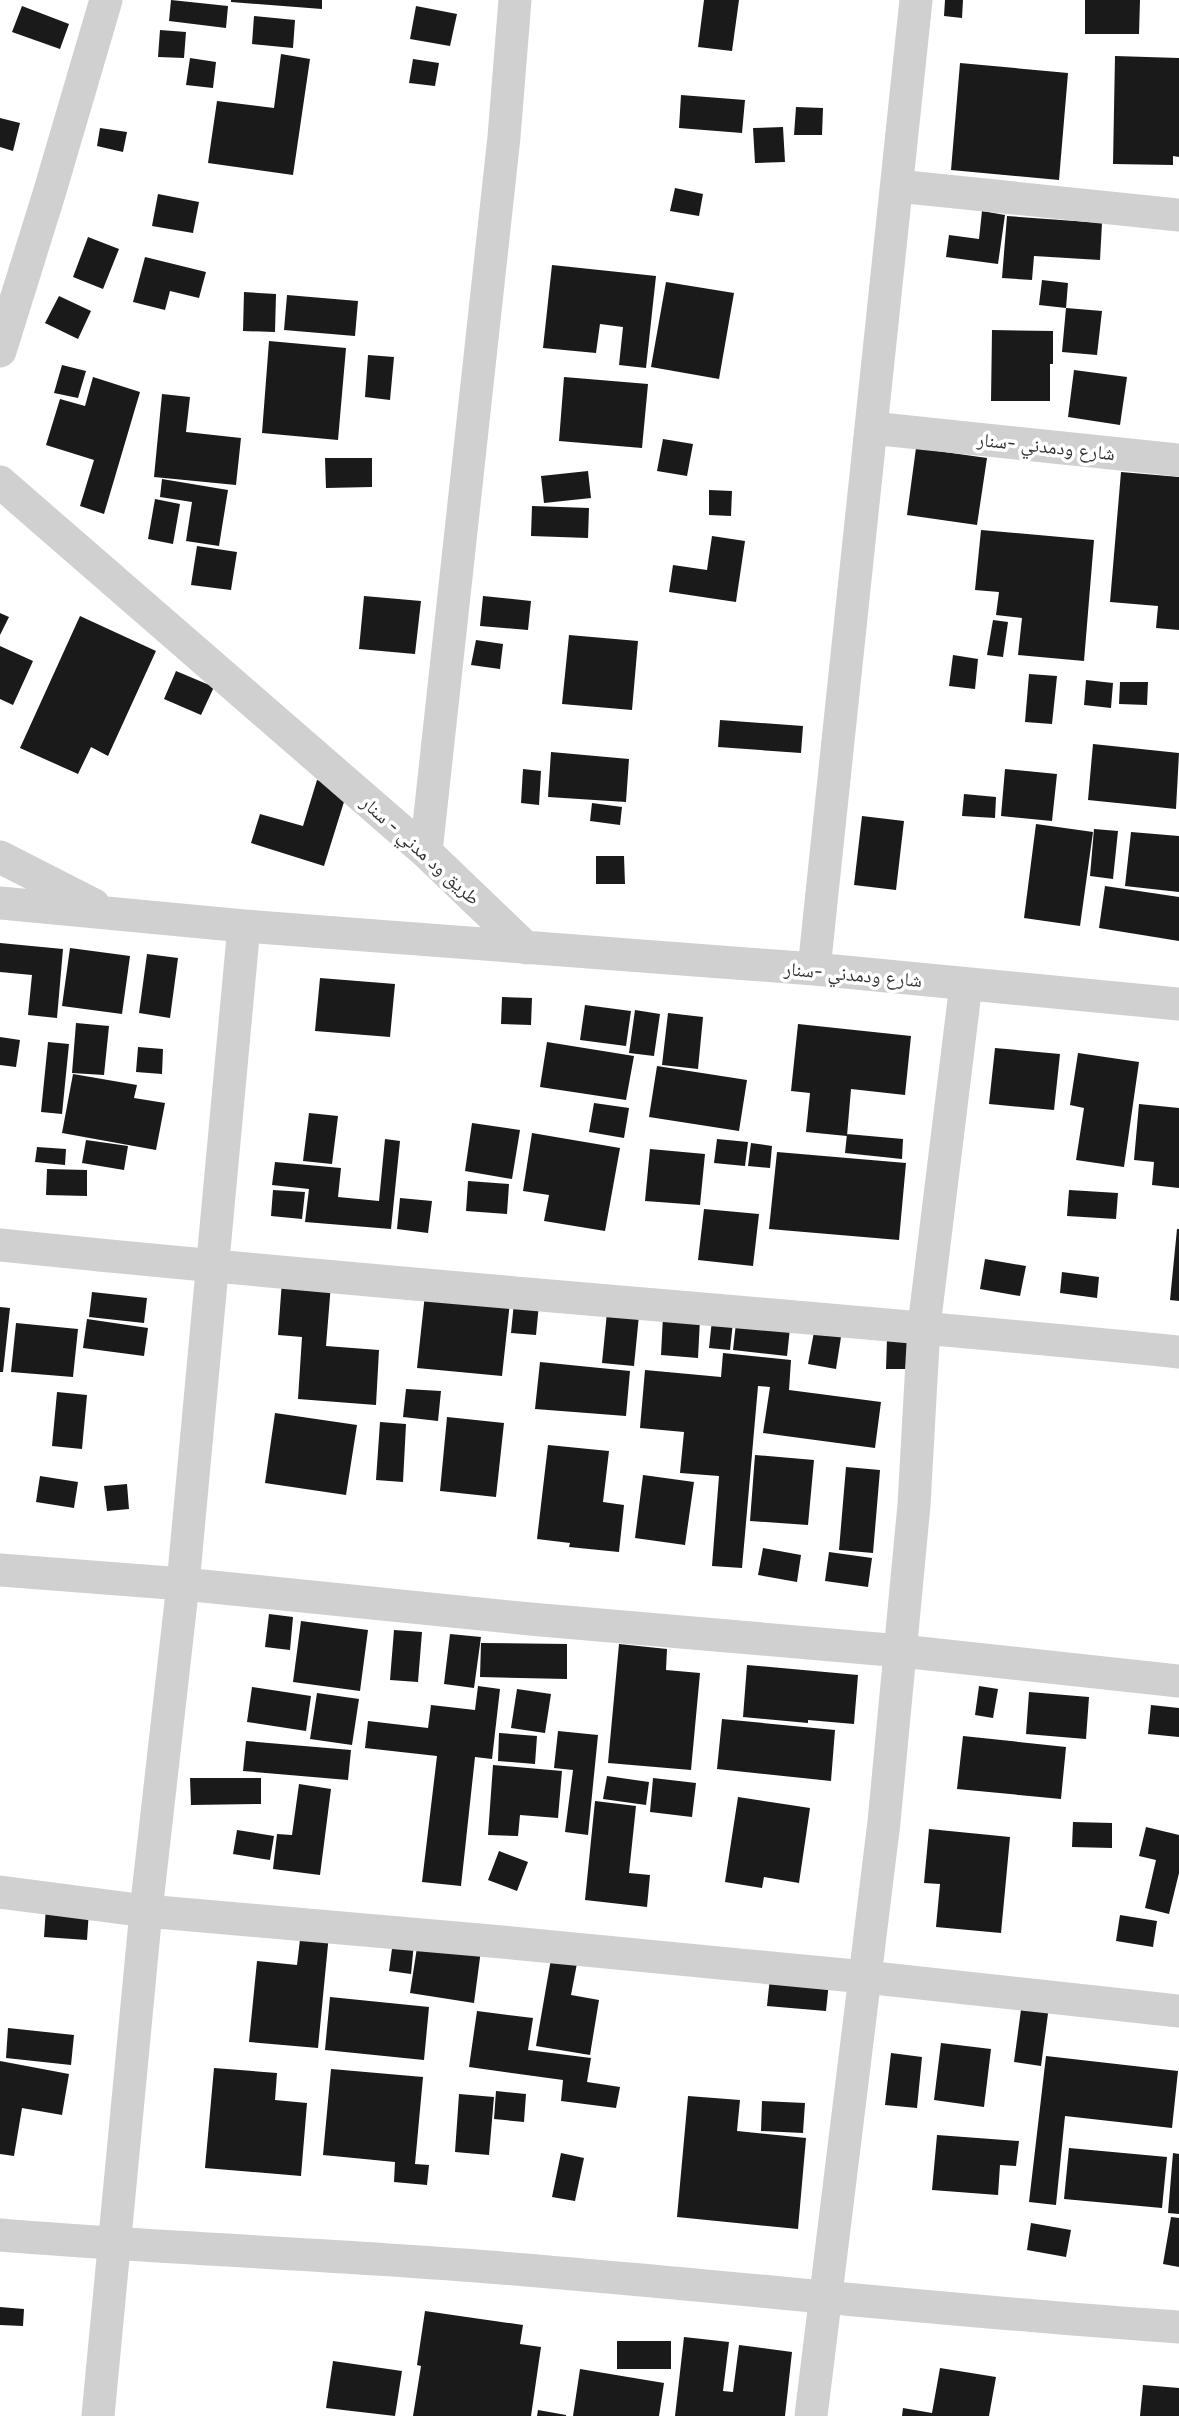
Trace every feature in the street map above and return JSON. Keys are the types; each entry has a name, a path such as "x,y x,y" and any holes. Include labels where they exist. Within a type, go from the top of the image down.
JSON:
{"street":[{"path":"0,351 106,0"},
{"path":"426,852 503,150 515,0"},
{"path":"814,970 916,0"},
{"path":"897,186 1179,215"},
{"name":"شارع ودمدني -سنار","path":"871,428 1179,460"},
{"name":"طريق ود مدني - سنار","path":"0,482 426,852 526,948"},
{"path":"0,857 111,914"},
{"path":"0,903 244,926 526,948"},
{"path":"98,2416 146,1911 183,1584 244,926"},
{"name":"شارع ودمدني -سنار","path":"526,948 814,970 1179,1004"},
{"path":"811,2416 884,1822 914,1505 924,1326 966,984"},
{"path":"0,1245 213,1267 924,1326 1179,1352"},
{"path":"0,1570 183,1584 530,1619 901,1651 1179,1681"},
{"path":"0,1892 146,1911 865,1976 1179,2011"},
{"path":"0,2235 463,2265 1179,2328"}],"building":[{"path":"171,0 228,6 226,28 169,21"},
{"path":"322,0 322,9 231,2"},
{"path":"704,0 739,0 732,51 698,47"},
{"path":"945,0 963,0 962,18 944,16"},
{"path":"1085,0 1140,0 1139,34 1085,34"},
{"path":"22,6 69,24 60,49 12,32"},
{"path":"416,6 457,14 450,46 410,39"},
{"path":"254,16 295,20 293,48 252,44"},
{"path":"160,30 186,32 184,58 158,57"},
{"path":"281,54 310,59 293,175 208,163 217,101 274,108"},
{"path":"1115,56 1179,58 1179,157 1173,156 1173,165 1113,164"},
{"path":"190,58 216,62 213,88 186,85"},
{"path":"413,59 439,63 435,86 409,83"},
{"path":"960,63 1068,73 1059,180 951,170"},
{"path":"681,95 745,100 742,133 679,128"},
{"path":"796,107 823,108 822,135 794,135"},
{"path":"0,118 20,123 13,151 0,147"},
{"path":"783,127 785,162 755,163 753,128"},
{"path":"100,128 127,132 123,152 97,146"},
{"path":"675,188 703,194 699,216 670,211"},
{"path":"158,194 199,202 193,233 152,226"},
{"path":"982,211 1005,215 998,264 946,257 949,235 979,239"},
{"path":"1007,216 1102,223 1100,260 1034,256 1032,280 1002,278"},
{"path":"88,237 119,249 103,289 73,277"},
{"path":"145,257 206,272 199,298 170,291 165,310 133,302"},
{"path":"552,265 656,276 646,368 619,365 623,327 600,324 596,353 543,348"},
{"path":"1042,280 1068,283 1066,308 1039,305"},
{"path":"666,282 734,293 719,379 651,367"},
{"path":"244,292 276,294 275,332 243,331"},
{"path":"287,295 358,301 355,336 284,330"},
{"path":"59,296 91,311 78,339 45,323"},
{"path":"1066,308 1102,311 1097,355 1062,352"},
{"path":"992,330 1053,331 1050,401 991,401"},
{"path":"269,341 346,348 338,440 262,433"},
{"path":"368,355 394,357 390,400 365,397"},
{"path":"62,365 86,371 78,398 54,393"},
{"path":"1074,370 1127,377 1120,425 1068,417"},
{"path":"93,377 140,392 104,514 80,506 94,460 46,445 60,399 85,406"},
{"path":"564,377 648,384 642,448 559,441"},
{"path":"162,394 190,397 186,432 241,438 236,485 154,477"},
{"path":"663,439 693,444 687,476 657,471"},
{"path":"916,448 987,458 977,525 907,515"},
{"path":"325,458 372,458 372,487 326,488"},
{"path":"588,471 591,498 544,503 541,476"},
{"path":"1121,472 1179,477 1179,630 1156,628 1158,606 1110,602"},
{"path":"162,479 228,490 219,546 186,541 192,502 160,497"},
{"path":"709,490 732,491 731,516 709,515"},
{"path":"155,499 180,504 173,544 148,539"},
{"path":"532,506 589,508 588,538 531,536"},
{"path":"981,530 1094,540 1084,661 1018,655 1022,618 996,615 999,592 975,590"},
{"path":"712,536 745,541 736,602 669,592 673,565 707,570"},
{"path":"197,546 237,552 231,590 191,585"},
{"path":"364,596 421,601 415,654 359,649"},
{"path":"483,596 531,601 528,630 480,626"},
{"path":"0,613 9,617 0,635"},
{"path":"80,616 156,651 108,756 91,747 78,774 20,748"},
{"path":"993,620 1008,622 1003,657 987,655"},
{"path":"569,635 638,641 632,710 562,704"},
{"path":"476,640 503,644 500,669 471,665"},
{"path":"0,646 33,661 13,705 0,699"},
{"path":"953,655 978,659 975,689 949,686"},
{"path":"176,671 214,687 201,715 164,699"},
{"path":"1029,674 1057,676 1052,724 1025,722"},
{"path":"1086,680 1113,683 1111,708 1084,705"},
{"path":"1120,682 1148,682 1147,705 1119,704"},
{"path":"720,720 803,726 801,753 718,747"},
{"path":"1093,744 1179,753 1176,809 1088,800"},
{"path":"551,752 629,759 626,802 548,797"},
{"path":"523,769 541,771 539,805 521,803"},
{"path":"1005,769 1057,774 1052,821 1001,816"},
{"path":"317,780 348,789 324,866 251,843 260,814 303,826"},
{"path":"964,794 996,797 995,818 962,816"},
{"path":"592,803 622,807 620,825 590,821"},
{"path":"862,816 904,821 896,890 854,885"},
{"path":"1036,824 1093,832 1080,926 1024,918"},
{"path":"1094,829 1118,831 1113,879 1090,876"},
{"path":"1131,832 1179,836 1179,892 1125,886"},
{"path":"596,856 624,856 625,884 596,884"},
{"path":"1105,886 1179,897 1179,941 1099,928"},
{"path":"0,943 63,949 57,1018 28,1015 32,975 0,972"},
{"path":"70,948 130,956 122,1014 62,1006"},
{"path":"147,954 178,958 170,1018 139,1013"},
{"path":"320,978 395,984 390,1037 315,1031"},
{"path":"502,997 532,998 531,1025 501,1024"},
{"path":"585,1005 631,1011 626,1046 580,1040"},
{"path":"635,1010 660,1014 654,1056 629,1053"},
{"path":"668,1013 703,1017 698,1069 662,1065"},
{"path":"76,1023 109,1026 104,1075 72,1073"},
{"path":"798,1024 911,1036 905,1095 851,1089 847,1136 806,1132 810,1093 791,1091"},
{"path":"0,1037 20,1040 16,1067 0,1065"},
{"path":"48,1042 69,1044 62,1114 41,1112"},
{"path":"547,1042 634,1056 626,1100 540,1087"},
{"path":"138,1047 163,1049 162,1074 136,1072"},
{"path":"995,1048 1060,1054 1054,1110 989,1104"},
{"path":"1078,1053 1139,1062 1124,1167 1076,1160 1084,1108 1070,1105"},
{"path":"657,1066 747,1080 739,1131 649,1117"},
{"path":"73,1074 137,1085 134,1098 165,1103 156,1150 62,1133"},
{"path":"594,1103 629,1108 624,1138 589,1132"},
{"path":"1139,1104 1179,1108 1179,1188 1152,1185 1154,1162 1134,1160"},
{"path":"309,1113 338,1116 332,1164 303,1161"},
{"path":"472,1123 520,1130 512,1179 465,1171"},
{"path":"532,1133 620,1148 605,1231 544,1221 549,1195 523,1191"},
{"path":"847,1134 903,1139 902,1159 845,1153"},
{"path":"385,1139 400,1141 391,1229 305,1222 309,1189 272,1185 275,1162 341,1168 338,1197 379,1201"},
{"path":"717,1139 748,1142 745,1166 714,1163"},
{"path":"86,1140 128,1146 124,1170 82,1163"},
{"path":"751,1143 772,1146 770,1168 748,1166"},
{"path":"37,1147 66,1149 65,1165 35,1162"},
{"path":"650,1149 705,1154 700,1205 645,1201"},
{"path":"777,1152 906,1163 899,1240 769,1229"},
{"path":"47,1169 87,1170 87,1196 46,1195"},
{"path":"468,1181 509,1184 507,1214 466,1211"},
{"path":"273,1190 305,1192 302,1219 271,1216"},
{"path":"1069,1190 1118,1193 1116,1219 1067,1216"},
{"path":"400,1198 432,1201 428,1233 397,1229"},
{"path":"704,1209 759,1214 753,1266 698,1260"},
{"path":"1179,1229 1179,1301 1170,1300"},
{"path":"985,1259 1026,1266 1020,1296 980,1289"},
{"path":"1062,1272 1099,1277 1097,1298 1060,1293"},
{"path":"282,1281 331,1284 326,1346 379,1350 376,1405 298,1399 302,1337 278,1335"},
{"path":"92,1292 147,1298 144,1323 89,1317"},
{"path":"425,1294 510,1302 502,1376 417,1368"},
{"path":"514,1302 539,1304 536,1335 511,1333"},
{"path":"0,1307 10,1308 3,1372 0,1372"},
{"path":"607,1312 639,1315 634,1366 602,1363"},
{"path":"663,1316 700,1319 698,1358 661,1355"},
{"path":"87,1319 148,1328 144,1356 83,1348"},
{"path":"712,1320 733,1322 730,1350 709,1348"},
{"path":"16,1323 78,1329 73,1377 11,1372"},
{"path":"736,1323 790,1328 787,1356 733,1350"},
{"path":"814,1332 841,1337 836,1369 808,1364"},
{"path":"887,1339 911,1340 911,1369 886,1369"},
{"path":"723,1353 791,1360 789,1390 881,1402 875,1448 763,1433 770,1387 758,1386 742,1568 712,1566 719,1476 680,1473 684,1432 640,1428 645,1370 721,1377"},
{"path":"540,1362 630,1371 626,1416 535,1409"},
{"path":"406,1389 441,1391 438,1421 403,1417"},
{"path":"57,1392 87,1395 82,1449 52,1446"},
{"path":"275,1413 357,1425 346,1495 265,1483"},
{"path":"447,1417 504,1423 496,1497 440,1491"},
{"path":"380,1422 406,1424 403,1482 376,1480"},
{"path":"548,1445 609,1451 603,1502 624,1505 619,1552 569,1547 570,1543 537,1539"},
{"path":"755,1455 814,1460 808,1525 750,1521"},
{"path":"846,1467 880,1470 873,1553 839,1550"},
{"path":"643,1475 694,1482 685,1545 635,1538"},
{"path":"40,1476 78,1482 74,1508 36,1502"},
{"path":"127,1484 129,1509 107,1511 104,1486"},
{"path":"763,1548 801,1555 797,1582 758,1575"},
{"path":"829,1552 872,1558 868,1587 825,1581"},
{"path":"269,1614 293,1617 290,1650 265,1647"},
{"path":"301,1621 368,1630 360,1691 293,1682"},
{"path":"394,1630 422,1632 418,1682 390,1680"},
{"path":"450,1634 481,1637 474,1688 444,1684"},
{"path":"481,1643 567,1644 567,1679 480,1677"},
{"path":"619,1644 667,1649 666,1670 700,1673 691,1770 608,1763"},
{"path":"747,1665 858,1675 854,1724 743,1717"},
{"path":"478,1686 500,1689 492,1759 475,1757 461,1886 422,1882 437,1756 365,1748 368,1721 428,1728 431,1705 475,1710"},
{"path":"979,1686 998,1689 993,1718 975,1715"},
{"path":"252,1687 311,1696 306,1731 247,1722"},
{"path":"517,1689 551,1694 545,1733 511,1728"},
{"path":"1029,1692 1089,1697 1086,1739 1026,1734"},
{"path":"317,1693 359,1699 352,1745 310,1739"},
{"path":"1151,1705 1179,1708 1179,1737 1148,1734"},
{"path":"722,1719 835,1730 831,1781 717,1769"},
{"path":"558,1731 598,1735 588,1835 565,1832 573,1770 554,1768"},
{"path":"499,1733 537,1736 535,1764 498,1761"},
{"path":"963,1736 1066,1747 1061,1799 957,1789"},
{"path":"246,1741 351,1750 348,1780 243,1771"},
{"path":"493,1765 562,1771 558,1818 520,1815 518,1836 488,1835"},
{"path":"607,1776 649,1782 646,1805 603,1799"},
{"path":"190,1778 261,1778 261,1804 191,1805"},
{"path":"653,1778 696,1783 692,1817 650,1812"},
{"path":"299,1784 331,1789 320,1875 273,1869 277,1834 292,1835"},
{"path":"738,1797 810,1808 799,1883 764,1877 762,1888 725,1882"},
{"path":"595,1801 636,1806 629,1873 650,1875 647,1907 585,1900"},
{"path":"1073,1822 1112,1823 1112,1848 1072,1847"},
{"path":"1146,1827 1179,1835 1179,1873 1169,1914 1145,1908 1156,1860 1139,1856"},
{"path":"929,1829 1010,1837 1001,1933 936,1927 940,1884 924,1883"},
{"path":"237,1830 274,1836 270,1860 233,1854"},
{"path":"499,1851 528,1862 517,1891 488,1880"},
{"path":"46,1907 89,1910 87,1940 44,1937"},
{"path":"1120,1915 1157,1921 1153,1947 1116,1941"},
{"path":"301,1931 329,1934 318,2048 249,2042 257,1961 297,1965"},
{"path":"393,1941 414,1943 411,1974 389,1971"},
{"path":"418,1941 481,1950 474,2003 410,1993"},
{"path":"552,1953 578,1958 571,1995 599,2000 590,2055 536,2046"},
{"path":"770,1977 829,1982 826,2011 767,2006"},
{"path":"330,1997 429,2007 424,2060 325,2050"},
{"path":"1022,2002 1049,2006 1041,2066 1014,2062"},
{"path":"477,2011 533,2018 528,2050 591,2058 587,2082 620,2087 616,2108 561,2101 563,2080 469,2067"},
{"path":"8,2028 74,2035 71,2065 6,2058"},
{"path":"941,2043 991,2049 984,2107 934,2100"},
{"path":"891,2053 922,2057 917,2108 885,2105"},
{"path":"1046,2056 1178,2071 1172,2128 1065,2116 1056,2205 1029,2202"},
{"path":"0,2061 69,2074 62,2115 22,2108 14,2156 0,2154"},
{"path":"214,2068 277,2073 275,2100 307,2103 301,2176 205,2168"},
{"path":"331,2069 423,2077 415,2164 429,2165 427,2185 394,2182 395,2162 323,2155"},
{"path":"496,2091 526,2094 524,2122 494,2119"},
{"path":"459,2094 494,2097 489,2155 455,2152"},
{"path":"688,2096 740,2100 737,2131 806,2138 798,2229 677,2217"},
{"path":"762,2101 805,2103 803,2133 761,2131"},
{"path":"937,2135 1019,2141 1016,2166 1000,2165 998,2195 932,2190"},
{"path":"1069,2148 1167,2157 1162,2208 1064,2199"},
{"path":"561,2153 584,2158 575,2201 552,2197"},
{"path":"1173,2153 1179,2154 1179,2214 1168,2213"},
{"path":"1171,2217 1179,2218 1179,2267 1163,2264"},
{"path":"1031,2223 1071,2230 1066,2257 1027,2250"},
{"path":"0,2307 24,2309 23,2326 0,2325"},
{"path":"425,2311 523,2325 520,2344 541,2347 531,2416 413,2416 421,2366 417,2365"},
{"path":"684,2337 729,2342 723,2391 733,2392 739,2345 792,2352 785,2416 675,2416"},
{"path":"617,2341 671,2341 671,2369 617,2369"},
{"path":"333,2361 402,2371 395,2416 326,2408"},
{"path":"940,2368 996,2377 989,2416 902,2416 903,2408 932,2413"},
{"path":"580,2369 664,2383 659,2416 573,2416"},
{"path":"1143,2385 1179,2388 1179,2416 1140,2416"},
{"path":"538,2410 566,2415 566,2416 537,2416"}]}
